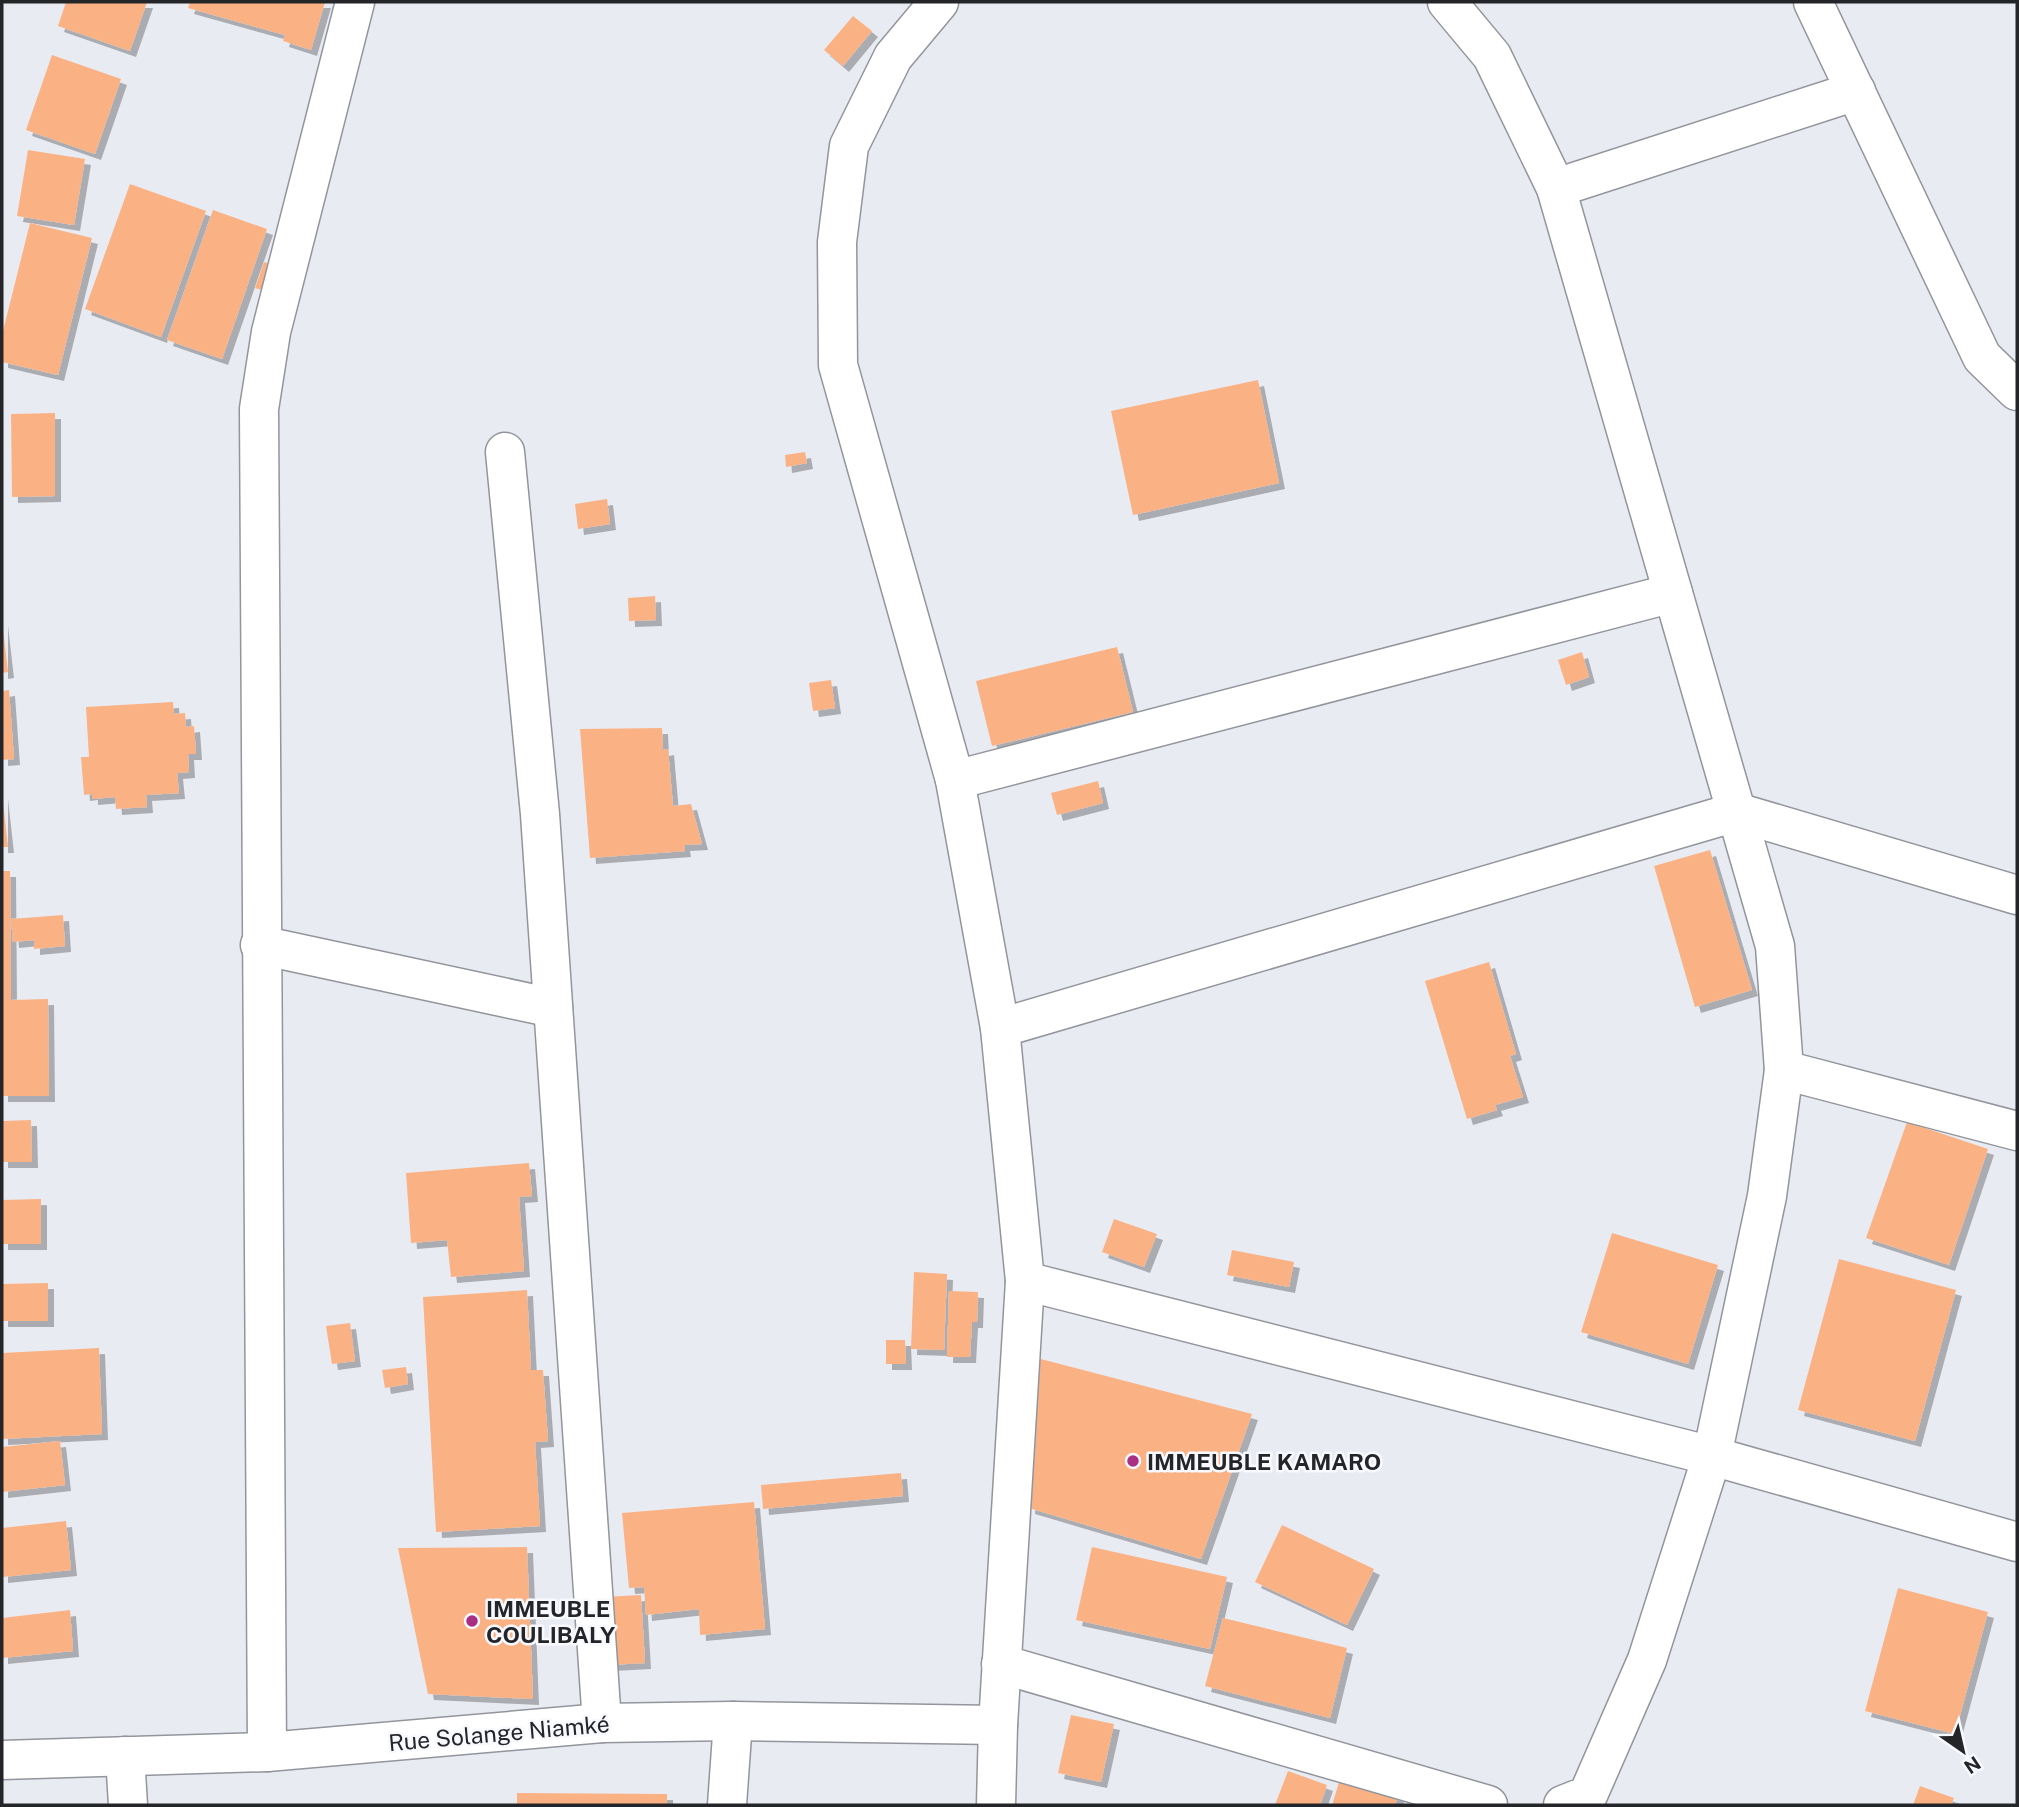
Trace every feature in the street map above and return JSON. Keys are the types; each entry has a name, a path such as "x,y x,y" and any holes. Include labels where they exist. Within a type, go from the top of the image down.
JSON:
{"street":[{"path":"267,1752 260,945 259,409 271,332 355,2"},
{"path":"939,2 893,57 849,146 836,242 838,365 955,780 1000,1028 1025,1281 1001,1664 996,1805"},
{"path":"1447,2 1492,56 1556,188 1775,946 1784,1070 1768,1196 1712,1457 1647,1660 1588,1795 1563,1805"},
{"path":"1813,2 1982,357 2017,391"},
{"path":"1556,188 1856,91"},
{"path":"505,452 540,814 602,1723"},
{"path":"955,780 1673,593"},
{"path":"1000,1028 1736,812 2017,895"},
{"path":"260,945 553,1008"},
{"path":"1784,1070 2017,1131"},
{"path":"1025,1281 1712,1457 2017,1542"},
{"path":"1001,1664 1488,1805"},
{"path":"727,1805 733,1721"},
{"name":"Rue Solange Niamké","path":"2,1760 267,1752 602,1723 733,1721 998,1725"},
{"path":"125,1756 128,1805"}],"building":[{"path":"66,2 147,2 130,51 58,26"},
{"path":"190,2 325,2 311,50 283,41 285,35 188,8"},
{"path":"853,16 872,31 843,66 824,50"},
{"path":"52,55 121,79 95,154 26,130"},
{"path":"28,150 85,159 74,225 17,216"},
{"path":"130,184 206,211 161,337 85,309"},
{"path":"213,210 267,229 222,359 167,340"},
{"path":"30,223 92,238 58,375 2,362 2,335"},
{"path":"264,262 280,267 272,293 255,288"},
{"path":"1258,380 1279,483 1133,515 1111,411"},
{"path":"55,413 55,496 12,497 11,414"},
{"path":"805,452 807,463 786,467 785,455"},
{"path":"607,499 610,524 578,529 575,504"},
{"path":"655,596 656,620 629,621 628,598"},
{"path":"2,620 8,672 2,673"},
{"path":"1117,647 1133,712 992,746 976,681"},
{"path":"1582,652 1589,677 1566,685 1558,660"},
{"path":"831,680 835,708 813,711 809,683"},
{"path":"9,690 14,759 2,760 2,691"},
{"path":"173,702 174,714 185,713 186,727 194,726 196,754 188,754 189,772 177,773 179,793 146,795 147,807 116,809 115,797 92,799 92,794 84,795 81,757 89,757 86,707"},
{"path":"662,728 663,750 668,749 673,806 691,804 702,844 684,845 685,851 590,858 580,729"},
{"path":"1098,781 1103,803 1057,815 1051,793"},
{"path":"2,793 8,847 2,847"},
{"path":"1710,850 1752,990 1695,1007 1654,866"},
{"path":"2,871 10,871 11,1000 48,999 49,1096 2,1096"},
{"path":"63,915 65,946 34,949 34,940 13,942 11,919"},
{"path":"1489,962 1516,1054 1510,1056 1523,1097 1495,1105 1497,1110 1467,1119 1425,981"},
{"path":"31,1120 32,1162 2,1162 2,1121"},
{"path":"1907,1122 1988,1149 1949,1265 1866,1238"},
{"path":"529,1163 532,1196 519,1197 524,1271 451,1277 447,1240 411,1243 406,1173"},
{"path":"41,1199 41,1244 2,1244 2,1200"},
{"path":"1114,1219 1157,1234 1144,1267 1102,1252"},
{"path":"1612,1233 1718,1265 1688,1364 1581,1332"},
{"path":"1232,1250 1294,1262 1289,1287 1227,1275"},
{"path":"1839,1259 1956,1290 1915,1441 1798,1410"},
{"path":"914,1272 947,1274 944,1350 911,1349"},
{"path":"48,1283 48,1321 2,1321 2,1284"},
{"path":"527,1290 531,1370 543,1370 548,1441 535,1442 540,1526 436,1532 423,1297"},
{"path":"949,1291 978,1292 977,1322 972,1322 970,1357 947,1357"},
{"path":"350,1323 355,1361 332,1364 326,1326"},
{"path":"886,1340 905,1340 906,1364 886,1364"},
{"path":"99,1348 102,1434 2,1439 2,1353"},
{"name":"IMMEUBLE KAMARO","path":"1037,1358 1252,1414 1201,1559 1029,1508"},
{"path":"406,1367 408,1384 385,1388 382,1370"},
{"path":"60,1441 65,1485 2,1492 2,1447"},
{"path":"901,1473 903,1496 763,1509 761,1485"},
{"path":"754,1502 765,1629 700,1635 699,1609 646,1615 644,1587 629,1588 622,1513"},
{"path":"66,1521 71,1570 2,1577 2,1528"},
{"path":"1282,1525 1374,1569 1347,1625 1255,1582"},
{"name":"IMMEUBLE COULIBALY","path":"527,1547 533,1699 428,1694 398,1548"},
{"path":"1092,1547 1227,1577 1210,1649 1076,1620"},
{"path":"1898,1588 1988,1612 1955,1734 1865,1711"},
{"path":"641,1595 645,1663 608,1665 604,1597"},
{"path":"70,1610 73,1651 2,1658 2,1618"},
{"path":"1223,1618 1347,1648 1330,1718 1205,1686"},
{"path":"1071,1715 1114,1724 1101,1782 1058,1773"},
{"path":"1288,1771 1327,1785 1320,1805 1275,1805"},
{"path":"1340,1779 1398,1796 1395,1805 1332,1805"},
{"path":"1920,1786 1954,1798 1951,1805 1913,1805"},
{"path":"517,1793 667,1794 667,1805 517,1805"}],"place":[{"name":"IMMEUBLE KAMARO","path":"1133,1461"},
{"name":"IMMEUBLE COULIBALY","path":"472,1621"}]}
